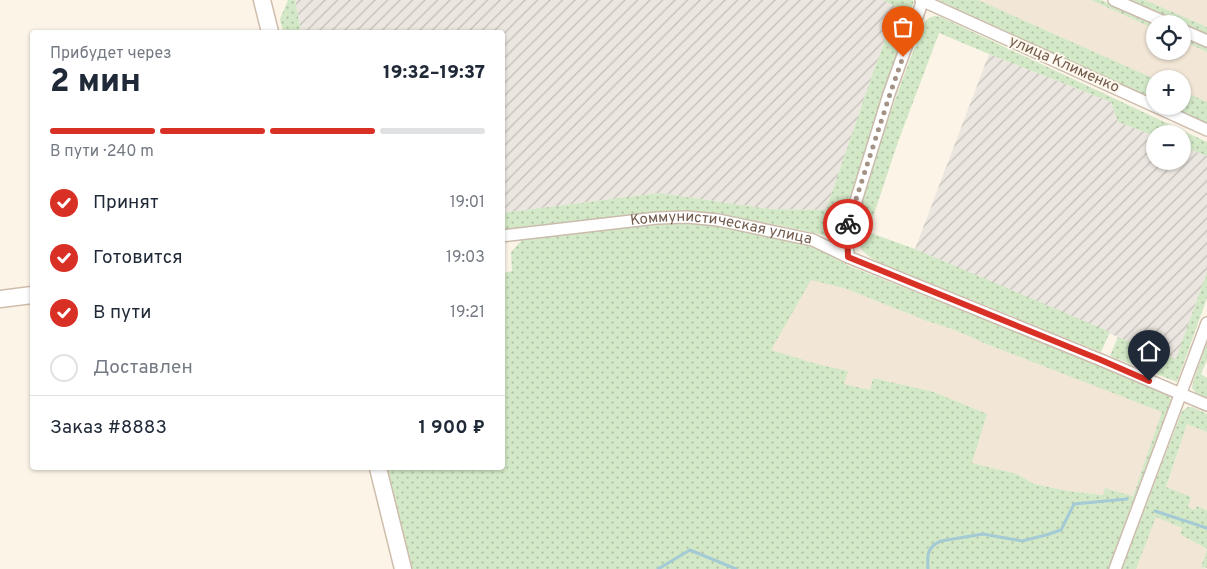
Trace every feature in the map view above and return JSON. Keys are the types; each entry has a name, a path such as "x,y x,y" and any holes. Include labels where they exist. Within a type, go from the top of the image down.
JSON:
{"street":[{"path":"262,0 270,30"},
{"path":"848,257 847,230 922,0"},
{"name":"улица Клименко","path":"922,0 1207,130"},
{"path":"1114,0 1148,15"},
{"path":"1191,34 1207,40"},
{"name":"Коммунистическая улица","path":"505,236 642,219 687,217 718,220 813,240 848,257 1207,405"},
{"path":"0,299 30,295"},
{"path":"1115,569 1207,323"},
{"path":"378,470 403,569"}],"shaded area":[{"path":"295,0 883,0 897,6 826,210 769,209 659,193 505,213 505,30 301,30"},
{"path":"978,0 1091,0 1098,3 1146,25 1146,60 1191,60 1191,45 1207,52 1207,102 1191,95 1191,70 1146,70 1146,75"},
{"path":"1145,0 1207,0 1207,27 1191,20 1191,15 1174,13"},
{"path":"989,54 1111,102 1118,122 1146,133 1146,170 1191,170 1191,150 1207,156 1207,272 1176,360 1118,337 915,249"},
{"path":"811,279 844,288 1163,412 1133,496 1106,488 1104,495 1068,491 1034,484 1017,474 972,463 987,414 934,392 873,378 870,390 844,384 847,371 770,350"},
{"path":"1187,424 1207,432 1207,510 1196,506 1195,510 1188,507 1166,488"},
{"path":"1156,516 1182,528 1180,534 1207,549 1201,566 1207,569 1136,569"}],"green space":[{"path":"288,0 295,0 301,30 283,30 280,19"},
{"path":"883,0 914,1 839,239 752,220 708,214 664,212 505,230 505,213 659,193 769,209 826,210 897,7"},
{"path":"938,0 978,0 1146,75 1146,96"},
{"path":"1091,0 1101,0 1146,20 1146,25"},
{"path":"1125,0 1145,0 1179,15 1159,15"},
{"path":"941,17 1146,113 1146,115 1171,125 1146,125 1146,133 1118,122 1111,102 939,33 898,142 868,232 915,249 1110,332 1101,352 878,262 867,255 859,246 855,231 857,217 901,82 925,22 929,18"},
{"path":"1191,20 1207,27 1207,36 1191,29"},
{"path":"1191,39 1207,46 1207,52 1191,45"},
{"path":"1191,95 1207,102 1207,124 1188,115 1191,115"},
{"path":"1191,134 1207,142 1207,156 1191,150"},
{"path":"673,223 701,224 758,232 813,246 849,266 1165,391 1172,403 1108,569 411,569 386,470 505,470 505,273 512,271 511,252 523,239","holes":["811,280 844,288 955,330 1162,412 1133,496 1105,488 1103,495 1068,491 1034,484 1017,474 972,463 987,414 934,392 873,378 870,390 844,384 848,371 771,350"]},
{"path":"1207,272 1207,298 1177,382 1110,356 1118,337 1176,359"},
{"path":"1207,342 1207,360 1201,374 1207,378 1207,400 1198,396 1192,388"},
{"path":"1188,407 1207,414 1207,432 1187,424 1166,487 1191,497 1188,507 1195,510 1196,506 1207,510 1207,549 1180,534 1182,528 1156,517 1136,569 1122,569 1182,411"},
{"path":"1207,549 1207,568 1201,567"}],"waterway":[{"path":"928,569 930,549 941,541 983,534 1022,541 1061,530 1074,504 1127,499"},
{"path":"1155,511 1207,528"},
{"path":"658,569 690,550 736,569"}],"way so far":[{"path":"848,224 903,57"}],"route":[{"path":"848,224 848,257 1149,381"}]}
